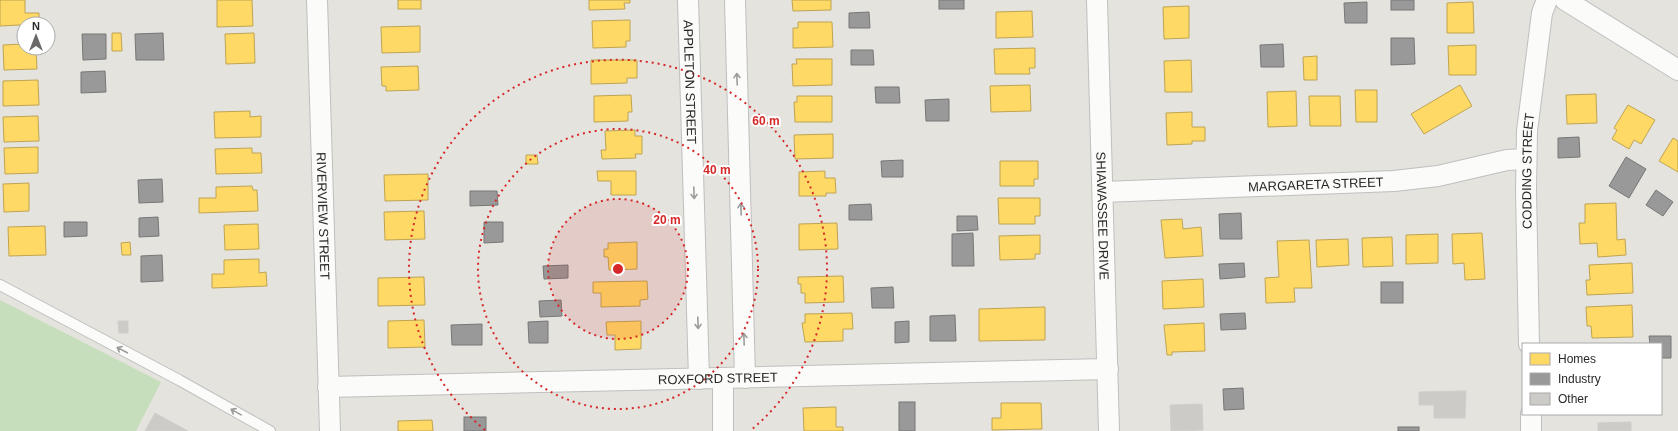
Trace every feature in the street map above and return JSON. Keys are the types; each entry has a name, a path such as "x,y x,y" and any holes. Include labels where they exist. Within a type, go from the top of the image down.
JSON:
{"street":[{"name":"RIVERVIEW STREET","path":"317,0 330,431"},
{"name":"APPLETON STREET","path":"688,0 699,379"},
{"path":"735,0 745,378"},
{"name":"SHIAWASSEE DRIVE","path":"1097,0 1109,431"},
{"name":"CODDING STREET","path":"1529,343 1526,159 1527,131 1542,13 1547,0"},
{"path":"1564,0 1678,70"},
{"name":"MARGARETA STREET","path":"1103,192 1394,181 1438,176 1507,160 1526,159"},
{"name":"ROXFORD STREET","path":"328,387 1108,369"},
{"path":"723,379 723,431"},
{"path":"1530,415 1531,431"}],"lane":[{"path":"0,285 172,376 270,431"}],"green space":[{"path":"0,300 161,382 136,431 0,431"}],"building: Homes":[{"path":"0,0 25,0 25,13 39,13 39,16 16,16 16,25 0,26"},
{"path":"217,0 252,0 253,26 217,27"},
{"path":"398,0 421,0 421,9 398,9"},
{"path":"589,0 630,0 630,3 624,3 625,9 589,10"},
{"path":"792,0 831,0 831,10 793,11"},
{"path":"1473,2 1474,33 1447,33 1447,3"},
{"path":"1189,6 1189,38 1164,39 1163,7"},
{"path":"1032,11 1033,37 996,38 996,12"},
{"path":"630,20 630,41 626,41 626,47 593,48 592,21"},
{"path":"798,22 832,22 833,47 793,48 793,28 798,28"},
{"path":"420,26 420,52 382,53 381,27"},
{"path":"112,33 121,33 122,51 112,51"},
{"path":"254,33 255,63 226,64 225,34"},
{"path":"16,44 16,56 36,56 37,69 4,70 3,45"},
{"path":"1476,45 1476,75 1449,75 1448,46"},
{"path":"1035,48 1035,68 1029,68 1030,74 995,74 994,49"},
{"path":"1317,56 1317,80 1304,80 1303,57"},
{"path":"796,59 832,59 832,85 793,86 792,64 797,64"},
{"path":"591,60 637,60 637,78 627,78 627,83 591,84"},
{"path":"1191,60 1192,92 1165,92 1164,61"},
{"path":"418,66 419,90 386,91 386,86 382,86 381,67"},
{"path":"38,80 39,105 3,106 3,81"},
{"path":"1030,85 1031,111 991,112 990,86"},
{"path":"1460,85 1472,106 1424,134 1411,114"},
{"path":"1355,90 1377,90 1377,122 1356,122"},
{"path":"1296,91 1297,126 1268,127 1267,92"},
{"path":"1596,94 1597,123 1567,124 1566,95"},
{"path":"631,95 632,112 628,112 628,121 594,122 594,96"},
{"path":"797,96 832,96 832,122 795,122 794,102 797,102"},
{"path":"1309,96 1340,96 1341,126 1310,126"},
{"path":"1628,105 1655,120 1641,144 1634,140 1629,149 1612,139 1617,130 1614,128"},
{"path":"250,111 250,117 261,116 261,137 215,138 214,112"},
{"path":"1192,112 1192,127 1205,127 1205,141 1192,141 1192,144 1167,145 1166,113"},
{"path":"38,116 39,141 4,142 3,117"},
{"path":"635,130 635,136 642,136 642,154 635,154 636,158 602,159 601,150 606,150 605,131"},
{"path":"833,134 833,158 795,159 794,135"},
{"path":"1673,138 1678,141 1678,172 1659,161"},
{"path":"38,147 38,173 5,174 4,148"},
{"path":"252,148 252,153 261,153 262,173 216,174 215,149"},
{"path":"526,155 537,155 538,164 526,164"},
{"path":"1000,161 1038,161 1038,179 1034,179 1034,186 1000,186"},
{"path":"597,171 636,171 636,195 611,195 611,181 598,181"},
{"path":"825,171 825,178 835,178 836,193 826,193 826,196 799,196 799,172"},
{"path":"428,174 428,200 385,201 384,175"},
{"path":"29,183 29,211 4,212 3,184"},
{"path":"252,186 253,190 257,190 258,211 199,213 199,198 216,198 216,187"},
{"path":"998,198 1040,198 1040,216 1035,216 1035,224 999,224"},
{"path":"1616,203 1617,240 1625,239 1626,255 1598,257 1597,243 1580,244 1579,223 1585,223 1585,204"},
{"path":"424,211 425,239 385,240 384,212"},
{"path":"1182,219 1183,229 1201,227 1203,256 1165,258 1161,220"},
{"path":"837,223 838,249 799,250 799,224"},
{"path":"258,224 259,249 225,250 224,225"},
{"path":"45,226 46,255 9,256 8,227"},
{"path":"1482,233 1485,279 1465,280 1464,263 1453,264 1452,234"},
{"path":"1438,234 1438,263 1406,264 1406,235"},
{"path":"1040,235 1040,254 1035,254 1035,259 1000,260 999,236"},
{"path":"1392,237 1393,266 1363,267 1362,238"},
{"path":"1348,239 1349,265 1317,267 1316,240"},
{"path":"1309,240 1312,288 1294,288 1295,302 1266,303 1265,278 1279,277 1277,241"},
{"path":"130,242 131,255 122,255 121,243"},
{"path":"637,242 637,269 609,270 608,257 604,257 604,249 608,249 608,243"},
{"path":"259,259 259,273 266,272 267,286 212,288 212,274 224,274 224,260"},
{"path":"1632,263 1633,293 1587,295 1586,280 1590,280 1589,265"},
{"path":"843,276 844,302 805,303 805,293 801,293 801,284 798,284 798,277"},
{"path":"424,277 425,305 378,306 378,278"},
{"path":"1203,279 1204,307 1163,309 1162,281"},
{"path":"647,281 648,299 640,300 640,306 601,307 601,293 593,293 593,282"},
{"path":"1632,305 1633,337 1592,338 1591,326 1587,326 1586,307"},
{"path":"1045,307 1045,340 979,341 979,309"},
{"path":"852,313 853,329 843,329 843,341 805,342 802,323 805,323 805,314"},
{"path":"424,320 425,347 388,348 388,321"},
{"path":"641,321 641,349 615,350 615,335 607,335 606,322"},
{"path":"1204,323 1205,351 1172,352 1172,355 1167,355 1164,325"},
{"path":"1001,403 1041,403 1042,429 992,430 992,418 1001,418"},
{"path":"836,407 836,427 843,427 843,431 804,431 803,408"},
{"path":"432,420 433,431 398,431 398,421"}],"building: Industry":[{"path":"939,0 964,0 964,9 939,9"},
{"path":"1391,0 1414,0 1414,10 1391,10"},
{"path":"1367,2 1367,23 1345,23 1344,3"},
{"path":"869,12 870,28 849,28 849,13"},
{"path":"163,33 164,60 136,60 135,34"},
{"path":"82,34 106,34 106,59 83,60"},
{"path":"1391,38 1414,38 1415,64 1391,65"},
{"path":"1283,44 1284,67 1261,67 1260,45"},
{"path":"851,50 873,50 874,65 851,65"},
{"path":"105,71 106,92 81,93 81,72"},
{"path":"875,87 899,87 900,103 876,103"},
{"path":"949,99 949,121 926,121 925,100"},
{"path":"1579,137 1580,157 1558,158 1558,138"},
{"path":"1626,157 1646,169 1629,198 1609,186"},
{"path":"903,160 903,177 882,177 881,161"},
{"path":"162,179 163,202 139,203 138,180"},
{"path":"1656,190 1673,202 1663,216 1646,205"},
{"path":"470,191 497,191 498,205 470,206"},
{"path":"871,204 872,220 849,220 849,205"},
{"path":"1241,213 1242,239 1220,239 1219,214"},
{"path":"957,216 977,216 978,230 957,231"},
{"path":"158,217 159,236 139,237 139,218"},
{"path":"64,222 87,222 87,236 64,237"},
{"path":"484,222 503,222 503,242 484,243"},
{"path":"973,233 974,266 952,266 952,234"},
{"path":"162,255 163,281 141,282 141,256"},
{"path":"1244,263 1245,277 1220,279 1219,264"},
{"path":"568,265 568,278 544,279 543,266"},
{"path":"1381,282 1403,282 1403,303 1381,303"},
{"path":"893,287 894,308 872,308 871,288"},
{"path":"561,300 562,316 540,317 539,301"},
{"path":"1245,313 1246,329 1221,330 1220,314"},
{"path":"955,315 956,341 930,341 930,316"},
{"path":"548,321 548,343 529,343 528,322"},
{"path":"909,321 909,342 895,343 895,322"},
{"path":"482,324 482,345 452,345 451,325"},
{"path":"1649,336 1671,336 1671,358 1662,358 1662,343 1650,343"},
{"path":"1243,388 1244,409 1224,410 1223,389"},
{"path":"899,402 915,402 915,431 899,431"},
{"path":"464,417 486,417 486,431 464,431"},
{"path":"1398,427 1419,427 1419,431 1398,431"}],"building: Other":[{"path":"118,321 128,321 128,333 119,333"},
{"path":"1466,391 1465,418 1434,418 1434,405 1419,405 1419,392"},
{"path":"1202,404 1203,430 1171,431 1170,405"},
{"path":"155,413 188,431 145,431"},
{"path":"1631,422 1631,431 1598,431 1598,423"}]}
